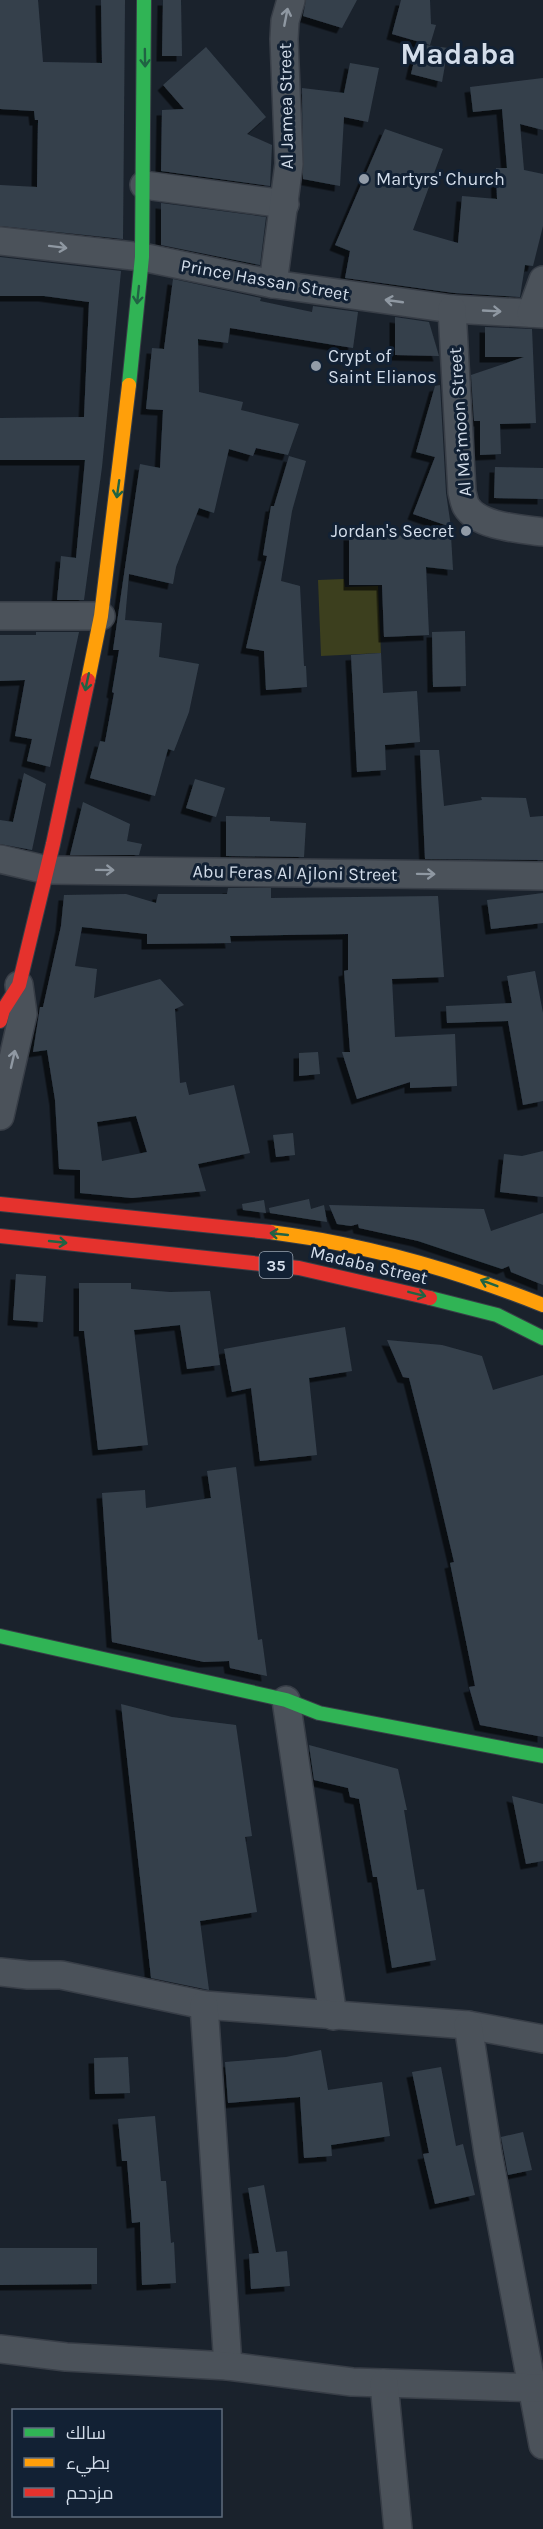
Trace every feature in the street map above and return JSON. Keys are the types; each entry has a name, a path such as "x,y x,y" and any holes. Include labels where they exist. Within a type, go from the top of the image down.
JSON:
{"street":[{"path":"0,1021 3,1010 19,985 47,870 100,616 121,469 142,257 144,0"},
{"name":"Al Jamea Street","path":"273,284 285,204 290,139 284,30 291,0"},
{"path":"144,185 285,204"},
{"name":"Prince Hassan Street","path":"0,241 142,257 273,284 452,309 537,313"},
{"path":"537,313 543,280"},
{"name":"Al Ma’moon Street","path":"452,309 462,492 466,506 477,517 491,522 543,532"},
{"path":"0,616 100,616"},
{"name":"Abu Feras Al Ajloni Street","path":"0,860 47,870 543,876"},
{"path":"0,1116 23,1014 19,985"},
{"name":"Madaba Street","path":"0,1203 316,1238 374,1248 482,1280 543,1305"},
{"name":"Madaba Street","path":"0,1236 299,1268 366,1281 497,1315 543,1338"},
{"path":"0,1636 286,1700 319,1713 543,1756"},
{"path":"286,1700 333,2016"},
{"path":"1,1973 61,1975 204,2005 468,2025 543,2039"},
{"path":"204,2005 228,2366"},
{"path":"468,2025 488,2152 538,2388 543,2445"},
{"path":"0,2349 66,2357 228,2366 352,2382 538,2388"},
{"path":"384,2383 398,2529"}],"green space":[{"path":"344,579 345,587 378,586 381,653 321,656 318,580"}],"building":[{"path":"0,0 38,0 43,62 102,63 101,0 125,0 123,239 0,226 0,185 37,187 38,120 35,120 34,111 0,109"},
{"path":"163,0 181,0 182,56 162,56"},
{"path":"306,0 357,0 342,28 303,16"},
{"path":"401,0 430,0 431,24 436,25 430,45 392,34"},
{"path":"418,44 448,48 442,82 411,74"},
{"path":"206,47 266,117 247,134 272,145 270,186 161,171 162,110 184,109 163,85"},
{"path":"350,63 379,68 368,122 344,117 340,186 303,179 302,88 344,93"},
{"path":"543,78 543,130 520,124 524,170 543,174 543,226 533,266 525,265 520,297 454,293 345,278 350,251 335,245 385,129 443,149 413,230 458,243 462,196 497,199 496,168 507,168 502,109 473,112 470,87"},
{"path":"161,203 266,217 260,265 161,245"},
{"path":"0,257 121,271 102,467 84,600 57,600 61,556 76,558 85,460 0,460 0,418 84,417 89,302 44,296 0,296"},
{"path":"173,279 261,298 260,301 312,312 313,306 358,312 353,348 230,328 228,343 198,339 199,392 243,402 241,410 299,424 288,455 256,448 253,456 229,449 214,513 199,508 176,567 173,584 129,574 125,620 162,623 159,657 199,664 189,712 174,751 168,749 155,796 90,778 100,741 105,742 114,693 112,692 119,650 113,650 140,464 160,468 163,410 146,409 152,348 164,349"},
{"path":"395,317 429,322 439,356 395,355"},
{"path":"485,327 532,329 536,423 500,424 501,454 480,455 480,421 474,421 471,375 524,357 485,357"},
{"path":"440,385 446,493 451,527 413,514 435,457 416,452 435,386"},
{"path":"289,456 306,461 292,511 281,581 300,586 307,687 266,690 264,651 246,648 267,556 263,555 271,506 274,506"},
{"path":"495,467 543,468 543,499 494,498"},
{"path":"349,535 451,536 453,570 426,567 429,635 384,637 382,585 349,585"},
{"path":"465,631 466,686 433,687 432,632"},
{"path":"36,632 79,632 50,767 27,761 32,739 15,736 25,680 0,681 0,635 36,635"},
{"path":"381,653 383,693 417,691 420,742 385,745 386,770 357,772 351,655"},
{"path":"420,750 439,750 444,806 482,800 481,797 526,798 530,817 543,816 543,860 425,859"},
{"path":"24,773 46,784 32,850 0,844 0,820 13,822"},
{"path":"195,779 225,788 216,817 186,808"},
{"path":"83,802 130,824 127,841 142,844 139,855 70,855"},
{"path":"226,816 270,817 270,821 306,823 304,857 226,856"},
{"path":"228,888 271,888 271,898 438,896 444,977 392,979 395,1037 455,1034 457,1086 410,1088 410,1082 357,1099 342,1052 350,1052 344,971 348,970 348,934 230,936 231,943 147,944 147,934 82,927 75,966 97,969 94,998 160,979 184,1005 175,1009 180,1083 186,1082 189,1095 234,1085 250,1153 198,1164 206,1191 132,1198 80,1193 80,1170 59,1169 55,1100 47,1050 33,1052 40,1007 43,1007 61,926 64,895 126,894 156,903 158,894 227,894","holes":["136,1116 147,1152 102,1161 97,1122"]},
{"path":"543,893 543,923 491,929 487,900"},
{"path":"535,971 543,1013 543,1101 523,1105 508,1021 447,1023 446,1006 512,1003 507,976"},
{"path":"318,1052 320,1074 299,1076 299,1053"},
{"path":"293,1133 295,1155 276,1157 273,1135"},
{"path":"543,1151 543,1197 500,1192 504,1154 522,1156"},
{"path":"309,1199 311,1209 324,1205 327,1222 270,1213 269,1208"},
{"path":"264,1200 266,1213 243,1210 242,1204"},
{"path":"329,1205 484,1209 491,1231 543,1213 543,1285 511,1272 509,1266 502,1269 418,1241 359,1228 358,1224 351,1226 337,1224"},
{"path":"16,1274 46,1276 43,1322 13,1320"},
{"path":"79,1283 131,1283 131,1289 170,1292 210,1291 220,1365 187,1369 180,1325 134,1330 148,1445 98,1450 84,1331 79,1331"},
{"path":"345,1327 352,1371 309,1378 317,1455 260,1461 251,1388 232,1392 224,1349"},
{"path":"387,1340 442,1345 482,1356 493,1390 543,1375 543,1737 480,1725 469,1687 475,1686 450,1563 454,1562 431,1464 409,1378 403,1377"},
{"path":"236,1467 258,1640 262,1639 267,1676 230,1668 229,1661 204,1662 112,1642 102,1493 145,1490 146,1508 211,1498 207,1471"},
{"path":"121,1704 172,1717 236,1725 252,1836 245,1837 257,1912 200,1921 209,1990 151,1978"},
{"path":"309,1745 398,1769 407,1810 404,1810 417,1890 424,1889 436,1960 392,1968 377,1877 373,1877 359,1799 350,1797 348,1788 314,1780"},
{"path":"512,1796 543,1804 543,1861 526,1864"},
{"path":"321,2050 328,2090 382,2082 390,2136 331,2145 332,2156 304,2158 300,2097 228,2103 225,2062 286,2057"},
{"path":"128,2057 130,2093 95,2094 94,2058"},
{"path":"441,2067 456,2146 463,2144 475,2195 435,2204 423,2154 429,2153 412,2072"},
{"path":"155,2116 161,2181 166,2181 171,2243 174,2242 176,2283 142,2285 140,2222 132,2223 127,2161 122,2161 118,2119"},
{"path":"523,2132 532,2170 508,2175 501,2137"},
{"path":"264,2185 276,2252 287,2251 290,2286 251,2289 249,2254 259,2253 248,2188"},
{"path":"0,2248 97,2248 97,2284 0,2285"}],"traffic: fast":[{"path":"129,385 142,257 144,0"},
{"path":"430,1298 497,1315 543,1338"},
{"path":"0,1636 286,1700 319,1713 543,1756"}],"traffic: slow":[{"path":"88,680 101,616 129,385"},
{"path":"270,1232 340,1244 409,1260 510,1292 543,1305"}],"traffic: jam":[{"path":"0,1021 3,1010 19,985 53,844 88,680"},
{"path":"0,1204 270,1232"},
{"path":"0,1236 299,1268 430,1298"}],"place":[{"name":"Martyrs' Church","path":"364,179"},
{"name":"Crypt of Saint Elianos","path":"316,366"},
{"name":"Jordan's Secret","path":"466,531"}],"district":[{"name":"Madaba","path":"458,54"}]}
